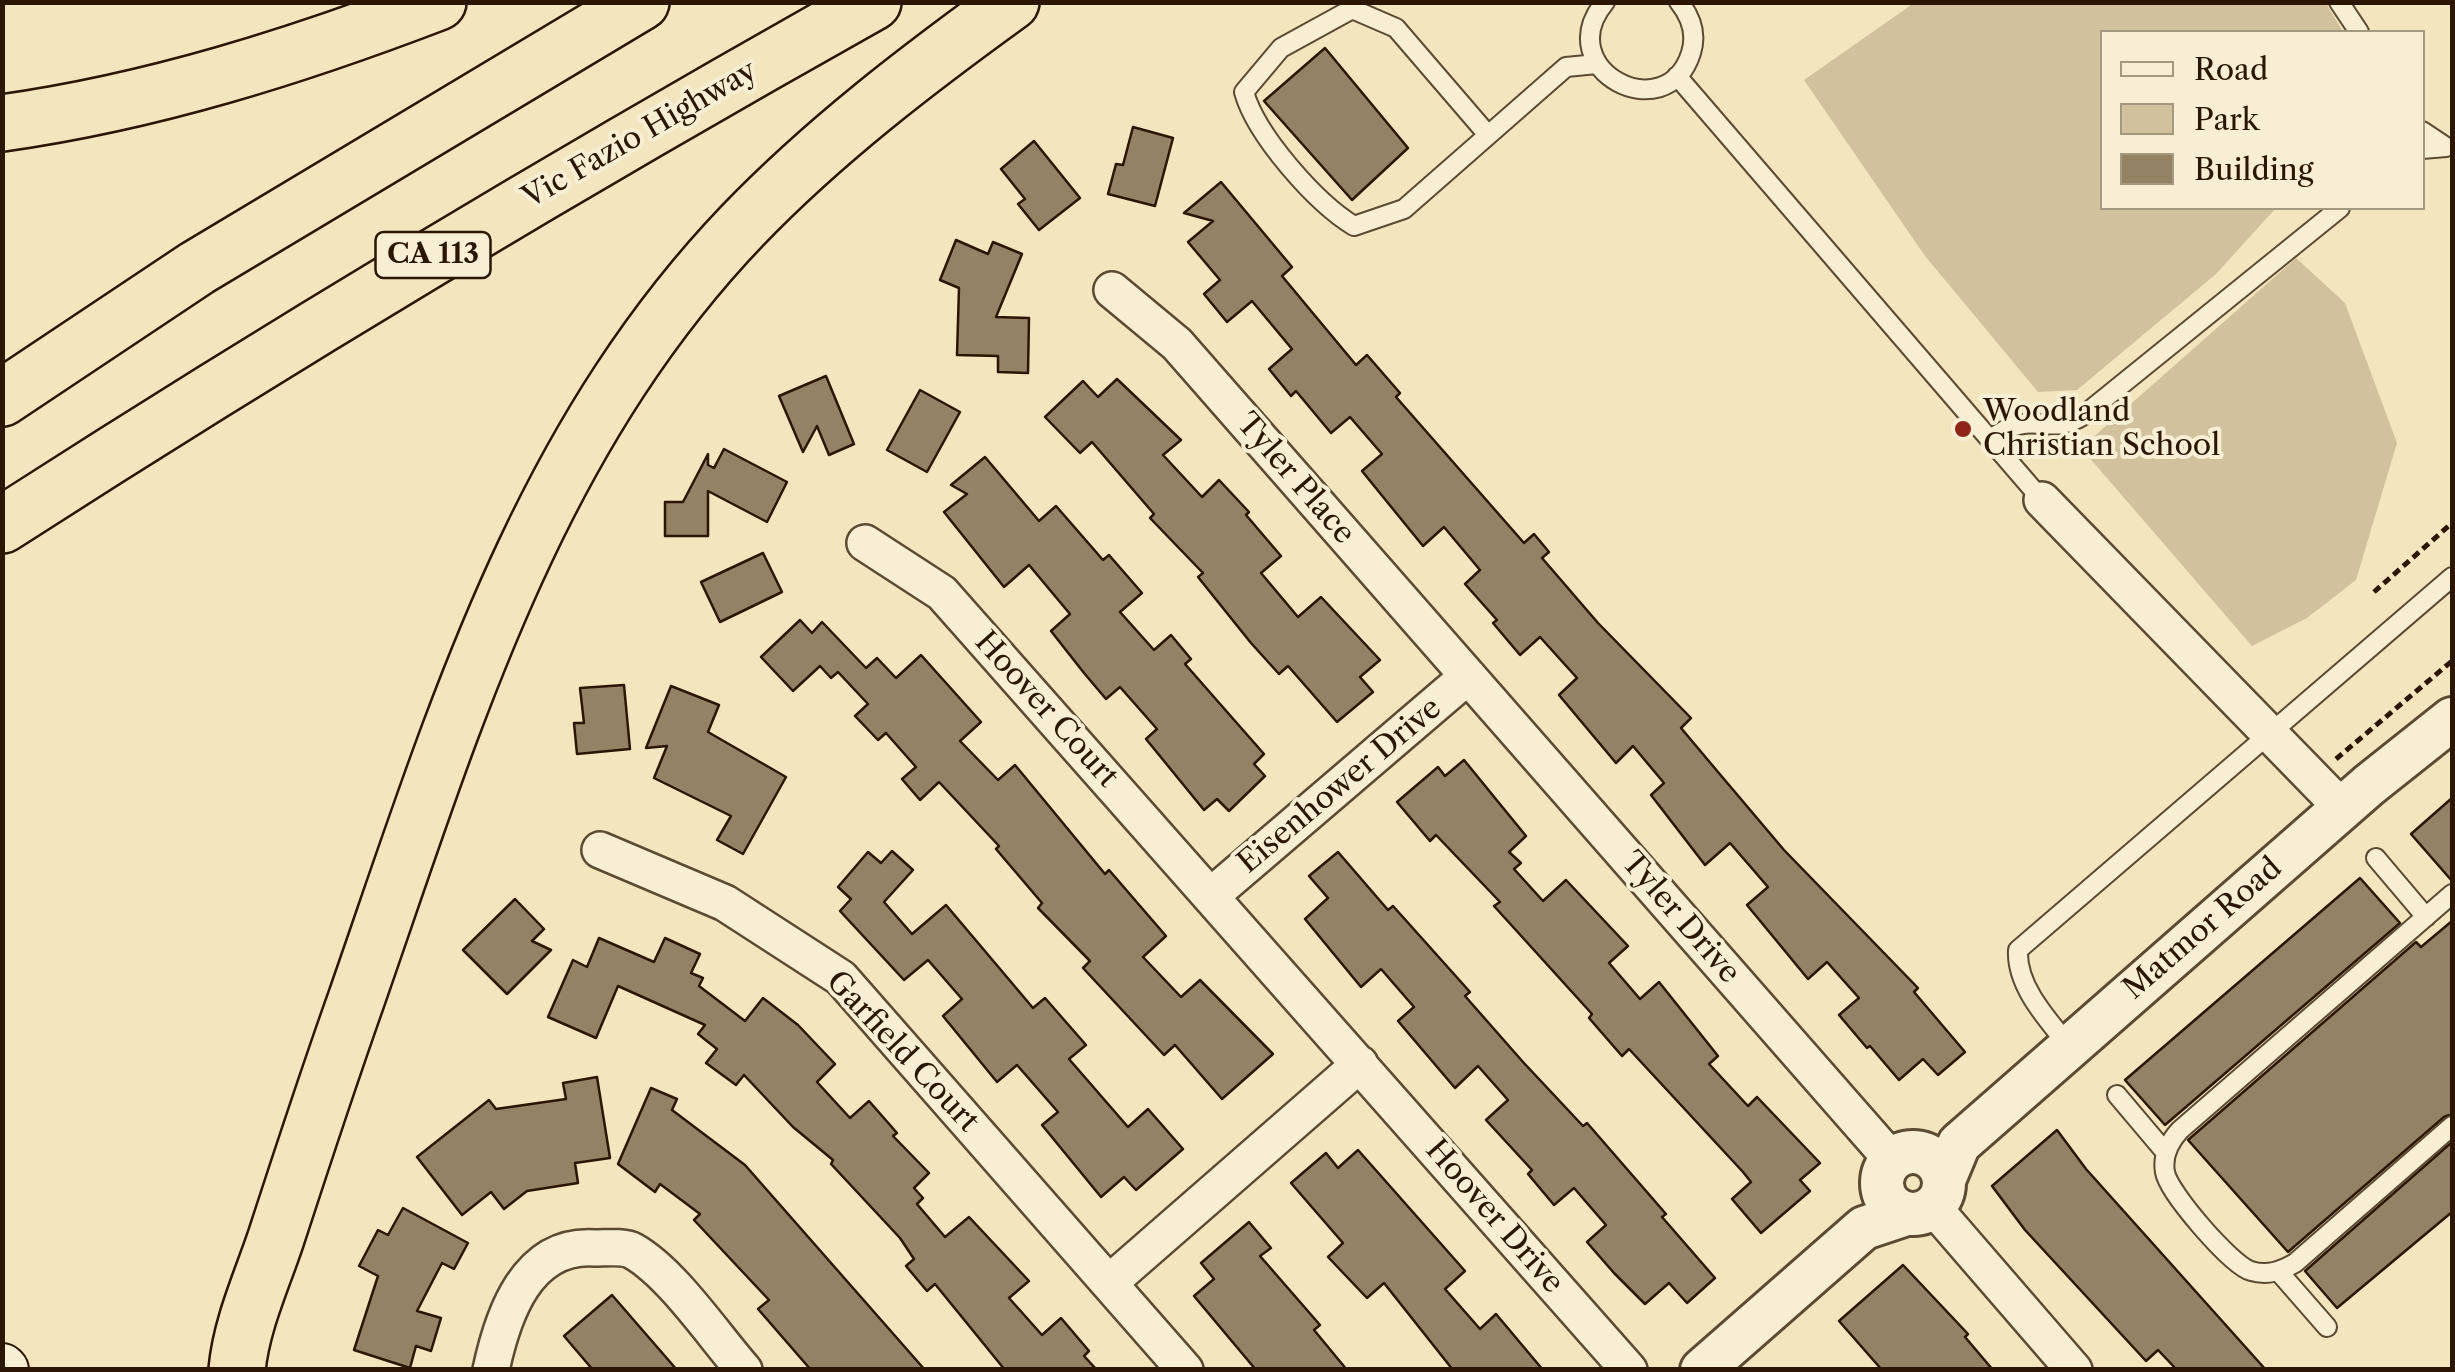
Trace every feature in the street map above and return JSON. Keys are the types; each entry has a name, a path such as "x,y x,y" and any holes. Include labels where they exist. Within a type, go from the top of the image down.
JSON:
{"highway":[{"path":"2,124 107,106 193,83 438,2"},
{"path":"2,398 198,268 641,2"},
{"name":"Vic Fazio Highway","path":"2,525 286,343 596,158 873,2"},
{"path":"237,1370 255,1300 336,1057 476,658 517,562 569,461 637,355 743,225 879,103 1011,2"}],"street":[{"name":"Tyler Place","path":"1112,290 1177,344 1468,676"},
{"path":"2042,500 2329,792"},
{"name":"Hoover Court","path":"865,543 942,593 1212,895"},
{"name":"Eisenhower Drive","path":"1212,895 1468,676"},
{"name":"Tyler Drive","path":"1468,676 1919,1177 2074,1370"},
{"name":"Matmor Road","path":"1702,1370 2069,1046 2329,792 2452,719"},
{"name":"Garfield Court","path":"600,850 725,902 841,978 1185,1370"},
{"name":"Hoover Drive","path":"1212,895 1629,1370"},
{"path":"1109,1283 1360,1064"},
{"path":"491,1370 512,1301 537,1265 576,1246 631,1250 666,1281 744,1370"}],"lane":[{"path":"1605,2 1590,30 1597,64 1620,85 1650,90 1677,76 1694,45 1693,27 1679,2"},
{"path":"2339,2 2358,30"},
{"path":"1488,135 1396,28 1352,9 1280,48 1244,92 1252,119 1333,213 1354,226 1404,209 1566,67 1597,64"},
{"path":"1677,76 2042,500"},
{"path":"2425,133 2446,147 2425,149"},
{"path":"1990,440 2011,424 2070,424 2084,416 2338,210"},
{"path":"2069,1046 2040,1010 2017,964 2018,950 2452,578"},
{"path":"2376,858 2426,917"},
{"path":"2452,894 2180,1130 2166,1152 2168,1183 2236,1263 2252,1272 2279,1272 2452,1126"},
{"path":"2117,1095 2166,1152"},
{"path":"2279,1272 2327,1328"}],"path":[{"path":"2374,592 2452,523"},
{"path":"2329,792 2452,661"}],"green space":[{"path":"1914,3 2326,3 2342,30 2100,30 2100,210 2274,210 2216,274 2077,390 2038,392 1925,256 1804,80"},
{"path":"2296,258 2345,303 2397,443 2356,580 2307,618 2252,646 2081,448"}],"building":[{"path":"1325,48 1408,148 1352,200 1264,101"},
{"path":"1133,127 1173,138 1155,206 1108,194 1116,164 1123,165"},
{"path":"1034,141 1080,198 1039,230 1018,204 1025,199 1001,169"},
{"path":"1221,182 1292,267 1282,276 1356,365 1367,355 1400,393 1396,397 1524,543 1534,534 1549,552 1542,558 1598,623 1691,718 1681,728 1718,772 1784,850 1918,988 1914,992 1965,1052 1938,1075 1923,1059 1899,1080 1870,1046 1867,1048 1839,1015 1859,998 1827,962 1808,979 1747,905 1768,887 1730,843 1705,865 1651,795 1664,783 1633,746 1616,763 1559,695 1577,678 1540,637 1520,655 1493,623 1497,620 1465,584 1480,570 1444,527 1423,546 1362,471 1382,454 1350,417 1331,433 1296,391 1291,396 1269,369 1292,349 1252,301 1227,322 1204,294 1220,280 1188,242 1213,221 1184,213"},
{"path":"956,240 988,254 993,242 1022,254 996,317 1029,318 1028,373 998,372 998,356 957,355 959,288 940,280"},
{"path":"826,376 854,444 829,455 817,426 803,452 779,396"},
{"path":"1117,379 1181,440 1163,455 1202,497 1219,480 1249,512 1246,515 1281,556 1261,573 1298,617 1321,597 1380,660 1360,677 1373,692 1337,722 1288,666 1279,674 1251,643 1198,577 1203,573 1150,518 1154,514 1092,442 1080,453 1045,417 1083,381 1098,397"},
{"path":"920,390 960,412 927,472 887,450"},
{"path":"724,449 787,482 767,522 708,491 708,536 665,536 665,502 683,502 708,454 708,465 714,468"},
{"path":"985,457 1039,521 1056,506 1103,560 1109,555 1142,593 1120,612 1154,650 1171,635 1191,659 1185,664 1264,754 1254,764 1265,776 1229,811 1217,799 1204,810 1146,739 1157,729 1120,687 1106,699 1084,673 1051,631 1070,614 1029,565 1004,587 944,512 967,494 951,485"},
{"path":"763,553 782,592 720,622 701,582"},
{"path":"800,620 812,633 822,622 866,668 877,658 896,678 921,655 981,722 960,741 998,780 1015,765 1105,874 1109,870 1166,936 1143,957 1181,997 1200,980 1273,1054 1222,1099 1175,1045 1164,1055 1083,968 1090,961 1038,908 1042,903 996,849 999,846 939,782 920,800 902,779 916,767 886,733 878,740 855,716 868,704 838,672 831,678 820,666 793,691 761,657"},
{"path":"624,685 630,749 577,754 574,723 584,723 580,688"},
{"path":"671,686 719,705 708,732 786,777 743,854 717,840 731,816 654,778 667,746 646,748"},
{"path":"1464,760 1526,836 1509,852 1521,863 1514,869 1543,901 1566,880 1628,946 1609,963 1640,999 1659,982 1718,1056 1709,1064 1748,1106 1757,1097 1820,1163 1800,1180 1810,1191 1761,1233 1732,1199 1751,1182 1743,1172 1629,1049 1622,1056 1589,1018 1592,1014 1494,906 1500,902 1436,835 1430,841 1397,802 1438,767 1445,776"},
{"path":"2452,798 2452,881 2411,834"},
{"path":"892,851 913,870 884,902 912,934 946,905 1033,1008 1045,998 1086,1045 1069,1059 1128,1127 1148,1109 1183,1149 1136,1190 1124,1177 1101,1197 1042,1125 1058,1112 1017,1065 997,1082 943,1016 962,999 928,960 904,980 840,911 851,899 838,887 868,852 881,863"},
{"path":"1338,852 1388,910 1393,906 1470,992 1465,996 1523,1062 1583,1126 1587,1123 1666,1214 1662,1217 1715,1278 1687,1303 1669,1283 1645,1304 1614,1273 1587,1242 1606,1225 1574,1188 1554,1205 1528,1174 1532,1170 1486,1120 1508,1100 1478,1066 1455,1088 1398,1021 1414,1007 1381,969 1361,987 1305,919 1328,898 1309,876"},
{"path":"2360,878 2400,923 2165,1125 2125,1080"},
{"path":"515,899 544,929 532,941 551,950 507,994 463,950"},
{"path":"2452,921 2452,1114 2288,1252 2188,1140 2416,942 2421,947"},
{"path":"599,938 654,962 665,938 700,954 691,973 703,978 699,986 745,1021 763,998 798,1025 835,1064 817,1082 850,1118 869,1101 897,1133 893,1136 929,1173 914,1188 923,1198 917,1204 945,1237 969,1217 1029,1281 1009,1298 1042,1335 1061,1318 1089,1351 1084,1356 1097,1370 1005,1370 935,1284 927,1291 906,1266 914,1259 900,1238 831,1164 833,1160 793,1127 744,1075 736,1085 706,1063 717,1049 698,1034 705,1025 618,986 596,1038 548,1017 573,960 587,967"},
{"path":"597,1077 610,1158 575,1163 578,1183 527,1191 504,1209 491,1192 462,1215 417,1157 489,1100 496,1109 566,1099 563,1083"},
{"path":"651,1088 677,1099 672,1110 745,1165 925,1370 811,1370 758,1309 769,1300 694,1220 700,1214 660,1184 655,1192 618,1164"},
{"path":"2057,1130 2086,1169 2266,1370 2177,1370 2158,1350 2146,1361 2025,1230 1992,1186"},
{"path":"2452,1142 2452,1212 2337,1308 2305,1271"},
{"path":"1358,1150 1465,1271 1445,1289 1480,1329 1496,1314 1543,1370 1453,1370 1384,1283 1367,1298 1328,1257 1343,1243 1291,1183 1326,1153 1338,1168"},
{"path":"403,1208 468,1243 454,1269 442,1263 417,1311 441,1318 431,1351 416,1346 410,1368 354,1350 378,1276 359,1266 378,1230 388,1235"},
{"path":"1249,1222 1271,1248 1260,1256 1320,1325 1314,1330 1347,1370 1256,1370 1194,1296 1214,1279 1201,1263"},
{"path":"1903,1265 1968,1334 1965,1337 1993,1370 1882,1370 1839,1321"},
{"path":"612,1295 677,1370 593,1370 564,1336"}],"place":[{"name":"Woodland Christian School","path":"1963,429"}]}
